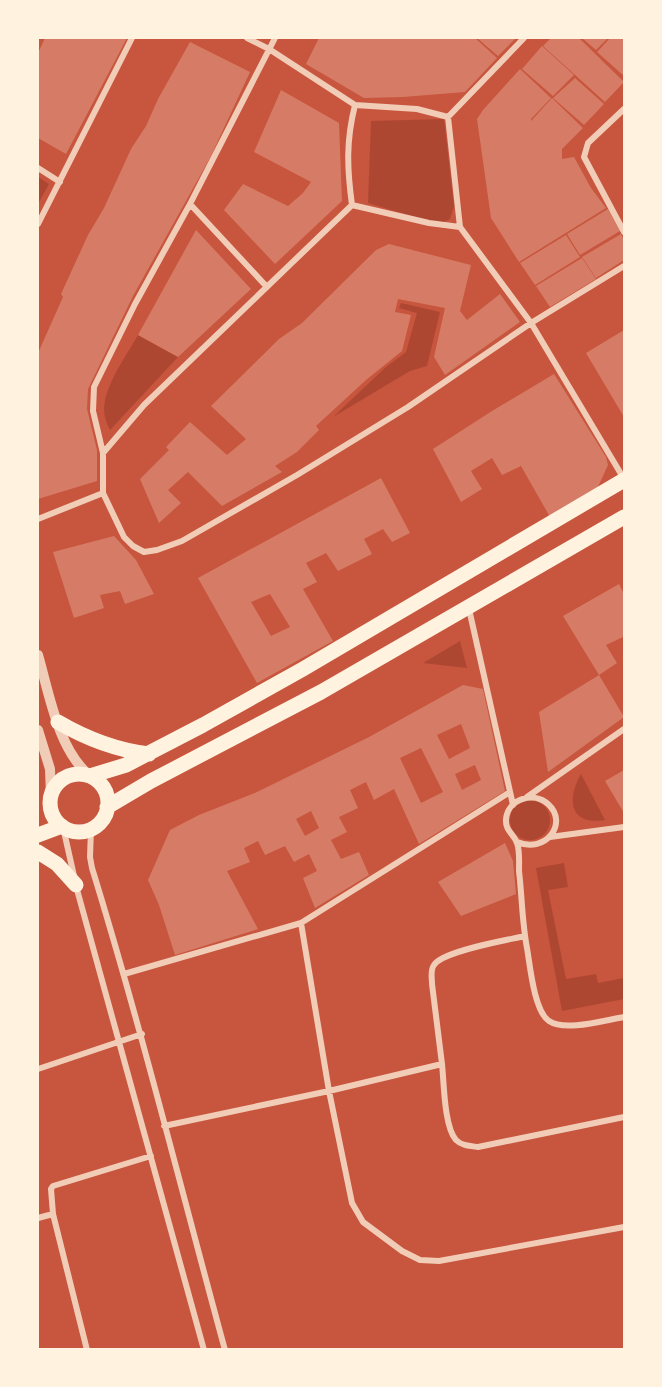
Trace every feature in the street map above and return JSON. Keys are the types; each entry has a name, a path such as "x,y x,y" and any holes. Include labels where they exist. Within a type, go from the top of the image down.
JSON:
{"main road":[{"path":"89,776 104,789 107,807 104,816 90,829 71,830 62,826 52,813 46,798 65,777 77,774 89,776 114,770 149,754 303,669 624,479"},
{"path":"107,807 151,781 321,692 624,517"},
{"path":"58,722 96,742 113,748 149,754"},
{"path":"38,835 62,826"},
{"path":"38,852 57,864 76,885"}],"street":[{"path":"38,224 132,38"},
{"path":"247,38 269,49 355,105 417,109 448,117"},
{"path":"275,38 190,204 135,304 94,387 93,411 103,453 102,493 124,537 133,546 144,552 182,541 297,475 408,407 531,324 624,266"},
{"path":"524,38 448,117 459,227 531,324 624,479"},
{"path":"352,205 347,154 348,132 355,105"},
{"path":"624,109 588,143 584,157 624,232"},
{"path":"38,168 60,182"},
{"path":"190,204 267,287"},
{"path":"352,205 429,224 459,227"},
{"path":"103,453 144,405 352,205"},
{"path":"38,519 102,493"},
{"path":"469,608 513,805"},
{"path":"38,655 70,753 89,776"},
{"path":"624,729 513,805 506,820 507,828 517,842 525,846 534,846 550,837 624,827"},
{"path":"38,730 50,769 46,798"},
{"path":"124,974 301,923 510,792"},
{"path":"527,797 539,798 549,805 555,815 555,827 550,837"},
{"path":"62,826 118,1042 204,1350"},
{"path":"90,829 92,868 142,1034 164,1126 225,1350"},
{"path":"517,842 525,936 536,994 546,1020 572,1026 624,1017"},
{"path":"301,923 329,1091 352,1203 363,1222 382,1238 420,1260 439,1261 624,1227"},
{"path":"525,936 440,957 431,971 449,1123 453,1138 462,1145 478,1147 624,1117"},
{"path":"38,1069 142,1034"},
{"path":"164,1126 442,1064"},
{"path":"87,1350 53,1214 51,1189 53,1186 151,1156"},
{"path":"38,1218 53,1214"}],"shaded area":[{"path":"444,119 454,206 450,219 439,224 368,203 371,121"},
{"path":"38,177 49,184 38,204"},
{"path":"401,303 440,312 427,366 410,371 333,417 386,367 406,352 417,313 399,308"},
{"path":"138,335 178,357 110,430 105,417 106,397 115,375"},
{"path":"460,641 467,668 423,663"},
{"path":"581,774 605,820 584,819 574,809 574,793"},
{"path":"530,800 538,801 544,806 549,812 549,828 544,834 538,839 530,840 522,839 516,834 511,828 510,820 511,812 516,806 522,801"},
{"path":"564,863 568,887 548,890 566,979 596,974 598,983 624,978 624,999 562,1011 536,868"}],"building":[{"path":"45,38 127,38 66,154 38,138 38,53"},
{"path":"319,38 475,38 497,58 465,92 364,98 306,64"},
{"path":"477,38 516,38 498,56"},
{"path":"551,38 579,38 624,82 605,102 543,46"},
{"path":"582,38 608,38 596,50"},
{"path":"610,38 624,38 624,76 597,52"},
{"path":"190,42 250,72 210,158 133,296 88,389 87,409 97,450 97,481 38,499 38,353 63,297 61,294 88,235 104,208 131,149 146,126 158,99"},
{"path":"542,46 574,75 553,96 522,69"},
{"path":"520,69 551,98 531,121 552,98 583,128 562,149 562,159 574,157 591,188 606,208 519,262 491,218 477,119"},
{"path":"575,78 604,104 584,125 553,98"},
{"path":"281,90 339,123 342,201 275,264 224,210 243,184 288,206 303,193 311,182 254,152"},
{"path":"608,209 620,231 580,255 567,234"},
{"path":"196,230 251,289 178,357 138,335"},
{"path":"621,234 624,240 624,260 596,278 582,257"},
{"path":"566,235 580,257 535,285 520,263"},
{"path":"389,244 471,265 460,311 467,320 500,294 520,322 445,375 434,357 445,308 398,299 395,312 411,315 402,351 366,380 316,426 319,430 297,452 275,466 282,472 222,506 188,472 168,490 181,503 159,523 140,479 169,450 166,447 190,422 227,455 246,439 211,406 279,339 302,323 376,250"},
{"path":"582,258 596,279 550,307 536,286"},
{"path":"624,330 624,417 586,353"},
{"path":"554,374 606,457 608,465 597,489 550,517 521,466 502,475 492,458 471,471 482,489 461,502 433,449"},
{"path":"381,478 410,533 392,542 383,529 364,539 372,554 338,571 326,553 306,563 317,582 303,589 333,641 257,683 198,578","holes":["270,594 290,627 271,636 251,602"]},
{"path":"114,536 136,560 154,594 125,604 120,591 100,595 104,608 74,618 53,552"},
{"path":"619,584 624,594 624,639 623,637 606,645 617,663 599,675 563,616"},
{"path":"599,675 624,717 548,772 539,712"},
{"path":"463,685 483,689 505,791 419,844 394,789 374,800 366,782 350,790 358,808 339,817 347,832 331,840 341,859 359,852 369,875 315,908 303,878 317,871 309,854 294,862 285,846 265,855 258,841 244,848 250,862 227,871 258,929 175,955 159,905 148,880 170,830 199,815 257,792 369,737","holes":["461,724 470,748 449,759 437,735","421,748 443,792 421,803 400,758","475,765 481,780 462,790 455,774","311,811 319,828 305,836 296,819"]},
{"path":"624,770 624,813 605,781"},
{"path":"505,843 513,861 516,894 461,916 438,882"}]}
